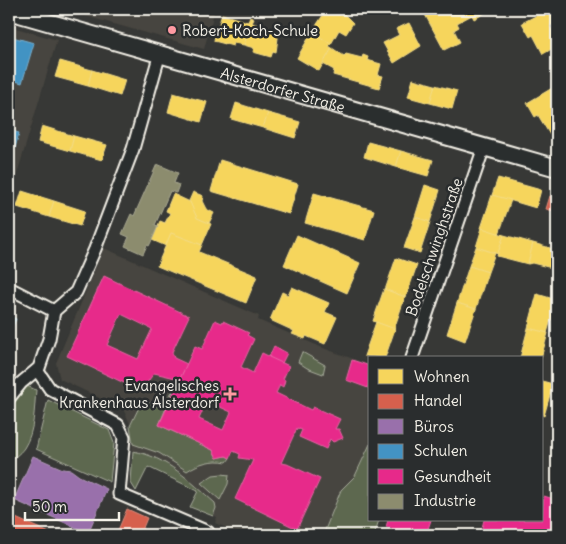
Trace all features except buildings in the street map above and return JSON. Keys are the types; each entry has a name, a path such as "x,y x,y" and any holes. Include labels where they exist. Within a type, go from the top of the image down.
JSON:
{"street":[{"name":"Alsterdorfer Straße","path":"9,11 557,168"},
{"path":"9,398 21,383 41,365 49,339 54,311 76,292 95,249 131,156 160,53"},
{"name":"Bodelschwinghstraße","path":"413,356 484,147"},
{"path":"9,288 54,311"},
{"path":"37,370 50,390 118,425 124,437 120,494 190,530 208,532"}],"shaded area":[{"name":"Robert-Koch-Schule","path":"60,9 215,9 204,49"},
{"path":"9,26 57,40 9,201"},
{"name":"Evangelisches Krankenhaus Alsterdorf","path":"104,248 259,316 258,320 323,348 368,364 368,448 355,476 341,490 323,535 243,535 215,523 217,517 190,507 198,491 148,467 136,491 131,483 133,430 123,409 60,379 56,363"}],"green space":[{"path":"302,352 325,365 323,374 307,368 298,362"},
{"path":"27,386 36,390 32,427 24,448 9,465 9,405 23,387"},
{"path":"173,391 159,425 213,450 217,458 226,456 230,458 227,462 206,462 187,471 159,453 133,444 130,426 143,399 159,407"},
{"path":"48,400 109,430 114,443 110,482 36,449"},
{"path":"368,448 368,522 378,522 374,535 323,535 341,490 355,476"},
{"path":"133,451 167,464 187,478 215,503 216,508 213,516 190,507 198,491 148,467 136,491 131,483"},
{"path":"213,475 229,475 228,484 220,500 201,483"}],"place":[{"name":"Robert-Koch-Schule","path":"172,30"},
{"name":"Evangelisches Krankenhaus Alsterdorf","path":"230,394"}]}
